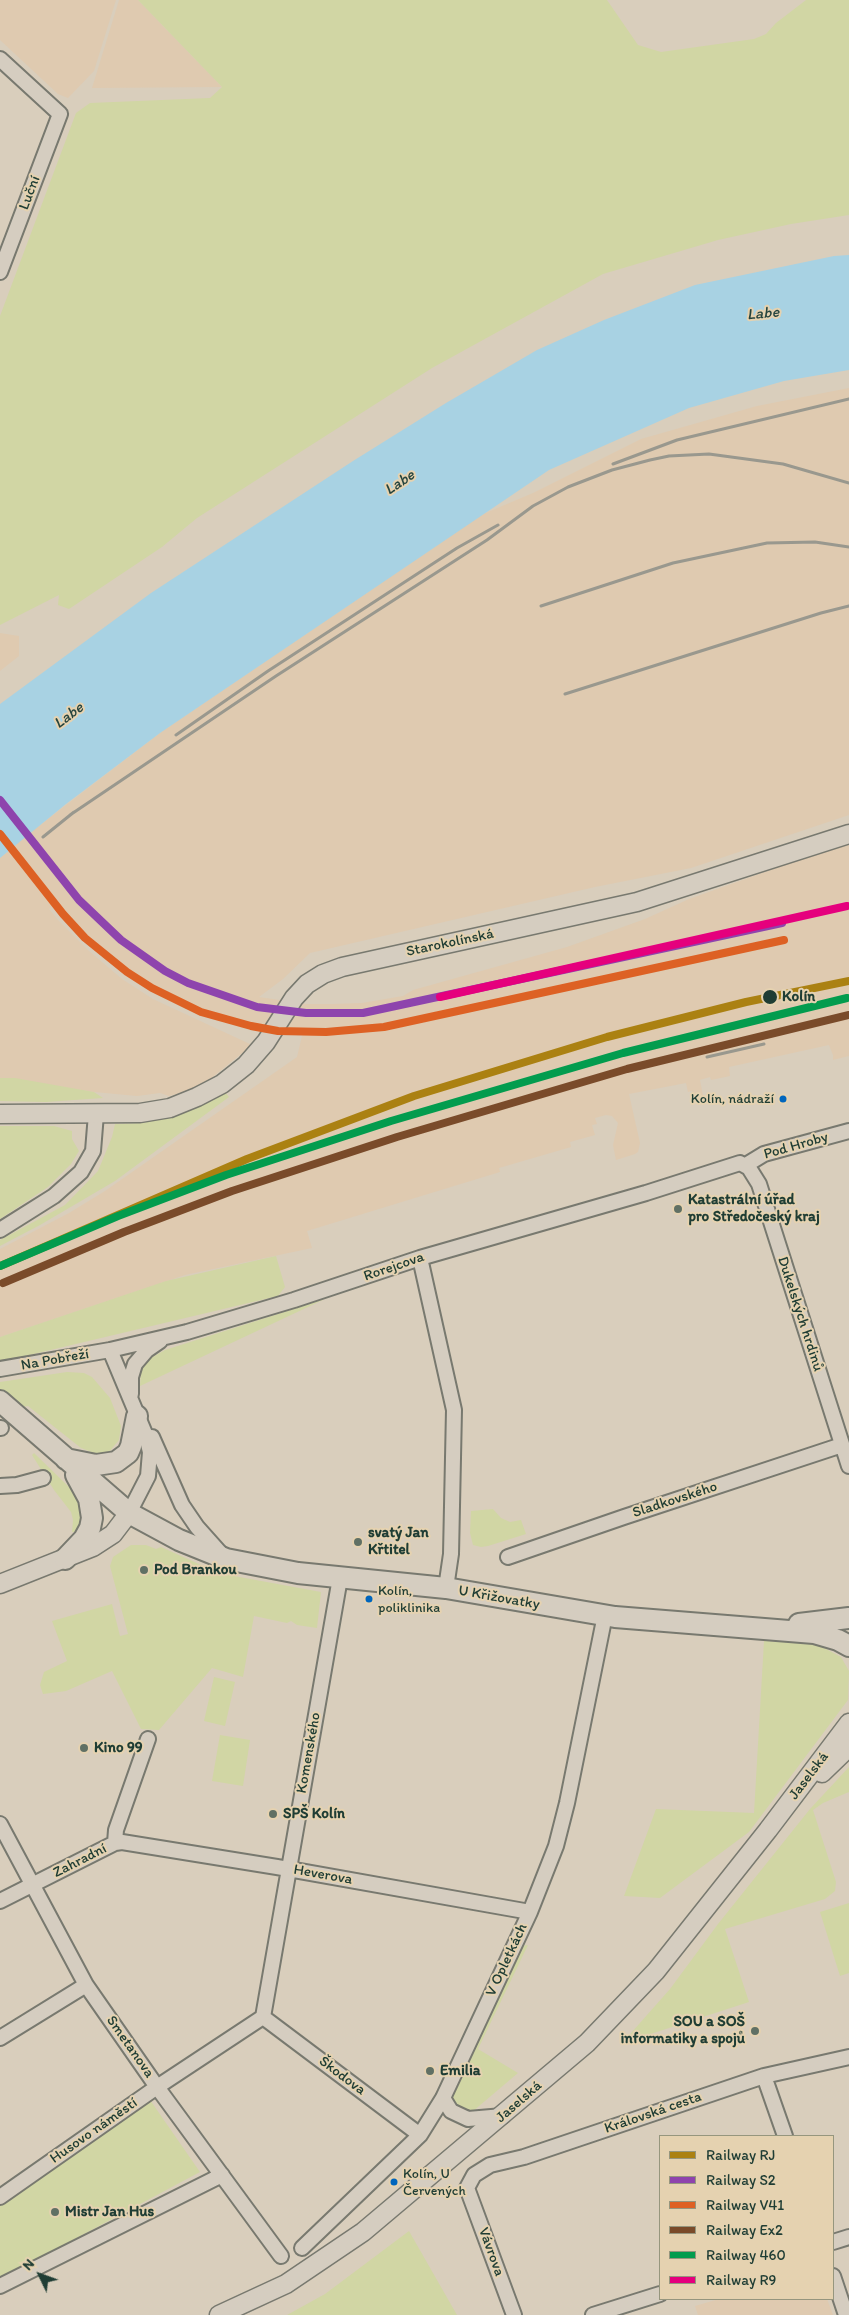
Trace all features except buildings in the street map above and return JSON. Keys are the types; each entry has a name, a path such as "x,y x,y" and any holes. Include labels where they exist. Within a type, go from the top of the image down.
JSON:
{"main road":[{"path":"0,1401 62,1456 86,1491 92,1518 90,1528 84,1539 66,1559"},
{"path":"62,1456 96,1465 116,1462 128,1453 131,1446 135,1410"},
{"name":"U Křižovatky","path":"62,1456 129,1513 178,1540 226,1559 271,1569 446,1588 605,1615 664,1622 760,1628 824,1635 849,1646"},
{"path":"760,1628 849,1618"},
{"name":"U Křižovatky","path":"760,1628 849,1629"},
{"path":"760,1628 825,1643 838,1650 849,1663"}],"street":[{"name":"Luční","path":"0,59 60,114 3,254 0,272"},
{"name":"Starokolínská","path":"0,1114 140,1114 170,1108 222,1084 246,1064 266,1042 294,998 307,984 322,974 336,969 636,902 849,834"},
{"path":"0,1230 54,1196 81,1172 90,1158 94,1147 96,1114"},
{"name":"Pod Hroby","path":"746,1165 764,1154 849,1132"},
{"name":"Rorejcova","path":"110,1350 166,1338 294,1300 420,1258 646,1193 735,1163 746,1165"},
{"name":"Dukelských hrdinů","path":"746,1165 759,1184 849,1466"},
{"path":"420,1258 454,1410 450,1554 446,1588"},
{"path":"166,1338 147,1350 135,1364 130,1385 135,1410 157,1446 182,1505 197,1527 226,1559"},
{"path":"0,1584 66,1559 104,1541 117,1530 144,1486 150,1459 149,1444 110,1350"},
{"name":"Na Pobřeží","path":"0,1369 110,1350"},
{"name":"Sladkovského","path":"508,1557 842,1445"},
{"path":"0,1486 17,1485 43,1478"},
{"name":"Komenského","path":"263,2017 340,1578"},
{"name":"V Opletkách","path":"302,2248 420,2135 443,2098 530,1912 556,1846 567,1803 605,1615"},
{"path":"818,1770 849,1710"},
{"name":"Jaselská","path":"219,2315 286,2284 363,2232 503,2116 587,2043 617,2014 656,1971 818,1770 849,1722"},
{"name":"Zahradní","path":"0,1901 115,1843 116,1830 148,1739"},
{"name":"Jaselská","path":"818,1770 849,1743"},
{"path":"818,1770 849,1747"},
{"name":"Smetanova","path":"0,1824 86,1985 157,2087 281,2256"},
{"name":"Heverova","path":"115,1843 128,1843 289,1869 530,1912"},
{"path":"0,2038 86,1985"},
{"name":"Husovo náměstí","path":"0,2197 157,2087 263,2017"},
{"name":"Škodova","path":"263,2017 420,2135"},
{"name":"Královská cesta","path":"468,2188 474,2176 490,2166 524,2157 764,2076 849,2057"},
{"path":"764,2076 785,2135"},
{"path":"443,2098 451,2111 468,2119 503,2116"},
{"path":"0,2286 222,2175"},
{"name":"Vávrova","path":"468,2188 514,2315"},
{"path":"834,2242 849,2237"},
{"path":"834,2279 846,2315"},
{"path":"593,2315 659,2294"}],"shaded area":[{"path":"0,0 116,0 94,71 68,98 58,94 0,40"},
{"path":"119,0 138,0 222,87 92,88"},
{"path":"849,388 849,815 691,868 595,887 310,953 283,979 259,997 307,1004 333,1004 362,1003 403,996 413,990 567,947 645,919 689,899 849,842 849,1056 833,1060 829,1045 729,1067 730,1076 711,1080 710,1077 700,1080 704,1101 694,1103 692,1091 688,1092 686,1083 629,1094 640,1143 638,1152 635,1154 616,1160 613,1145 618,1123 612,1116 606,1115 595,1118 597,1124 592,1125 595,1135 570,1142 571,1147 499,1168 500,1172 307,1231 312,1248 185,1275 0,1337 0,1249 69,1213 105,1191 297,1057 303,1032 278,1031 225,1020 177,1002 151,989 107,958 85,938 54,904 49,909 59,921 89,951 122,979 153,999 252,1045 209,1080 192,1090 169,1096 160,1093 137,1096 94,1092 0,1078 0,858 11,849 0,785 35,829 160,733 481,515 533,493 641,439 757,406"},
{"path":"0,633 19,636 19,656 0,671"},
{"path":"716,2300 827,2300 833,2315 698,2315 695,2306"}],"green space":[{"path":"138,0 607,0 638,45 661,52 754,39 766,34 776,23 806,0 849,0 849,215 791,224 718,240 603,274 432,368 197,518 162,547 69,609 58,605 59,595 0,625 0,316 76,113 90,103 210,98 222,87"},
{"path":"0,1078 15,1078 94,1092 103,1098 46,1102 0,1101"},
{"path":"225,1092 229,1097 115,1181 0,1246 0,1240 65,1205 98,1171 112,1137 115,1124 143,1123 183,1112"},
{"path":"0,1126 54,1126 72,1131 72,1139 79,1151 71,1164 48,1187 0,1219"},
{"path":"276,1256 285,1287 278,1296 0,1362 0,1337 166,1281"},
{"path":"325,1299 140,1386 141,1368 147,1360 165,1350"},
{"path":"67,1372 84,1373 92,1377 110,1398 121,1426 119,1440 109,1452 99,1455 81,1448 28,1406 0,1411 0,1382"},
{"path":"34,1453 69,1487 77,1500 81,1520 75,1532 72,1532 73,1520 71,1512 54,1490 32,1455"},
{"path":"493,1509 501,1518 510,1522 521,1520 526,1534 488,1546 473,1545 470,1533 471,1511"},
{"path":"131,1545 146,1545 156,1549 161,1547 210,1569 234,1576 321,1592 317,1628 297,1625 291,1621 287,1623 254,1616 243,1677 212,1668 159,1730 141,1729 112,1671 66,1691 43,1694 40,1685 44,1672 67,1661 52,1621 112,1604 120,1636 128,1634 110,1566 113,1557"},
{"path":"764,1641 815,1643 841,1657 849,1671 848,1700 749,1832 660,1898 624,1896 656,1809 754,1813"},
{"path":"214,1677 235,1682 225,1726 204,1721"},
{"path":"220,1735 250,1740 243,1786 212,1781"},
{"path":"849,1767 849,1792 823,1803 813,1810 836,1882 835,1891 825,1899 725,1929 749,2002 626,2042 624,2041 670,1989 718,1924 810,1809"},
{"path":"849,1903 849,1973 840,1976 820,1912"},
{"path":"528,1945 478,2049 518,2073 472,2112 457,2110 452,2105 449,2094 521,1946"},
{"path":"150,2100 200,2172 0,2279 0,2205"},
{"path":"409,2231 457,2315 287,2315 325,2294"}],"water":[{"name":"Labe","path":"849,255 849,370 784,381 689,408 549,470 160,733 66,804 0,858 0,704 151,593 353,461 446,403 537,350 604,320 695,285 834,256"}],"railway":[{"path":"613,464 677,440 849,399"},
{"path":"70,815 276,676 487,540 533,506 568,487 612,470 650,460 669,456 709,454 783,464 849,483"},
{"path":"176,735 268,671 457,548 498,525"},
{"path":"541,606 673,563 767,543 815,542 849,547"},
{"path":"565,694 821,613 849,606"},
{"path":"43,837 74,812"},
{"path":"707,1057 764,1044"}],"rail line":[{"name":"S2","path":"0,800 79,900 121,940 165,971 188,983 257,1007 306,1013 363,1013 782,923"},
{"name":"V41","path":"0,834 63,914 85,938 127,972 152,988 201,1012 251,1026 278,1031 326,1032 384,1027 784,940"},
{"name":"R9","path":"440,997 847,906"},
{"name":"RJ","path":"0,1266 247,1159 414,1096 607,1037 746,1002 849,981"},
{"name":"460","path":"0,1266 118,1216 226,1175 391,1121 623,1053 847,998"},
{"name":"Ex2","path":"3,1283 124,1232 232,1191 397,1137 627,1069 849,1015"}],"place":[{"name":"Kolín","path":"770,997"},
{"name":"Kolín, nádraží","path":"783,1099"},
{"name":"Katastrální úřad pro Středočeský kraj","path":"678,1209"},
{"name":"svatý Jan Křtitel","path":"358,1542"},
{"name":"Pod Brankou","path":"144,1570"},
{"name":"Kolín, poliklinika","path":"369,1599"},
{"name":"Kino 99","path":"84,1748"},
{"name":"SPŠ Kolín","path":"273,1814"},
{"name":"SOU a SOŠ informatiky a spojů","path":"755,2031"},
{"name":"Emilia","path":"430,2071"},
{"name":"Kolín, U Červených","path":"394,2182"},
{"name":"Mistr Jan Hus","path":"55,2212"}]}
